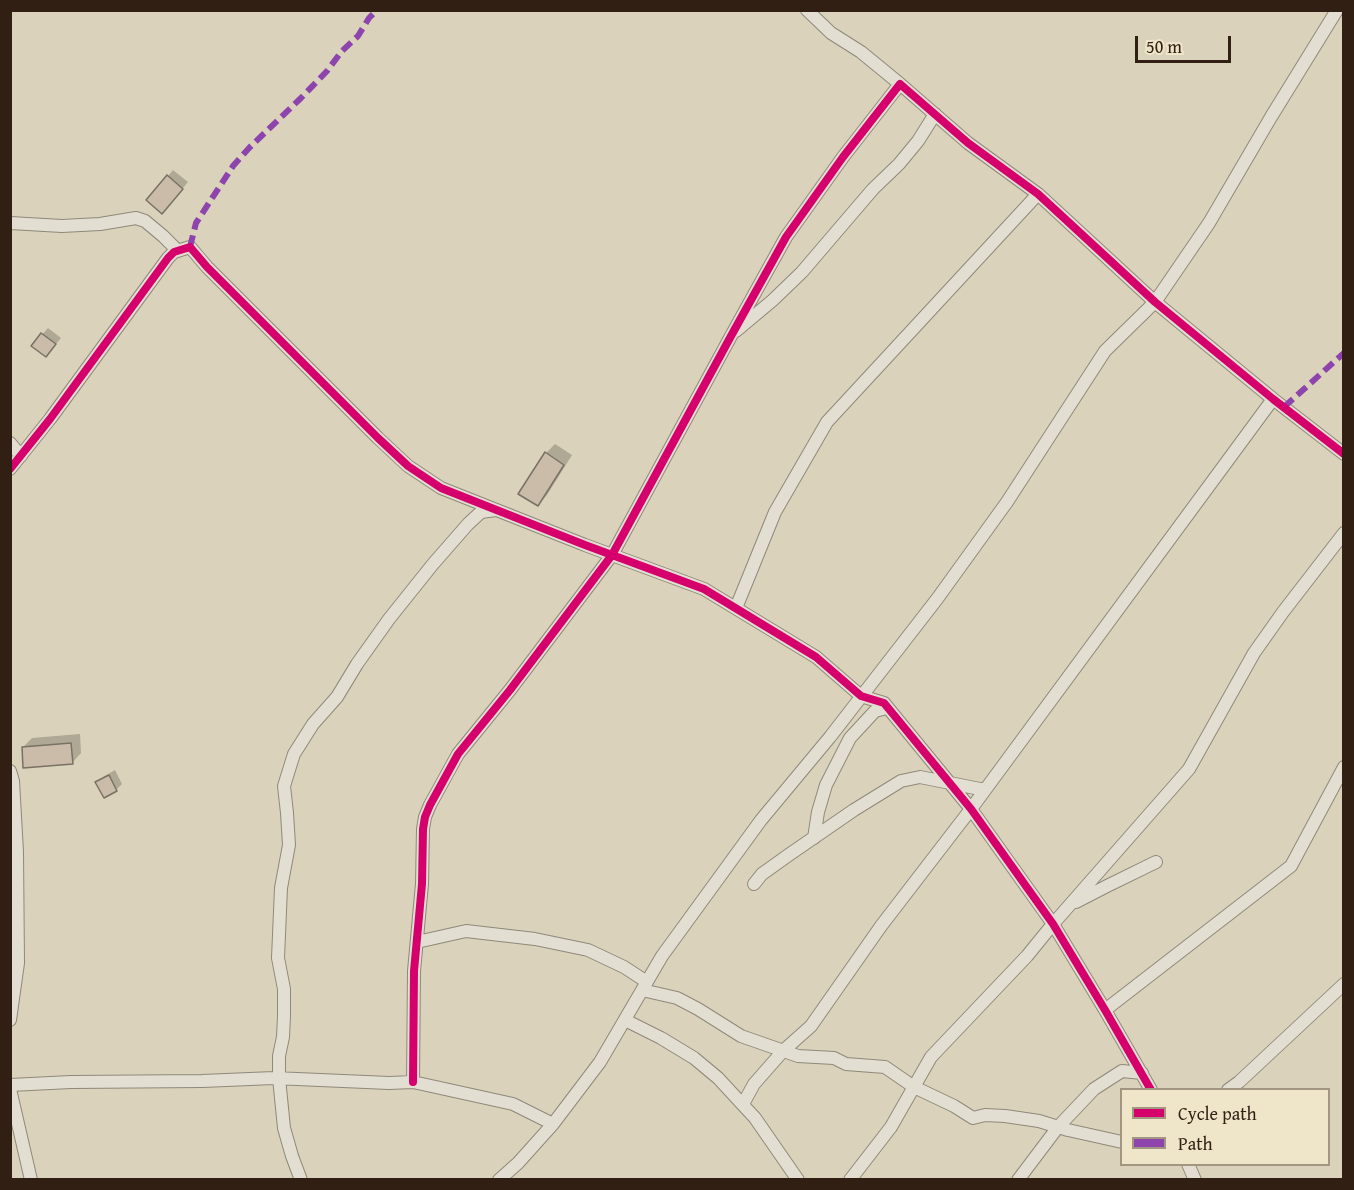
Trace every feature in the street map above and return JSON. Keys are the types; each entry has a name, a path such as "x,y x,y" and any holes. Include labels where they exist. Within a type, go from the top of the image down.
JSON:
{"street":[{"path":"807,10 831,33 861,52 969,143 1038,194 1155,302 1344,454"},
{"path":"499,1179 518,1163 553,1124 600,1062 662,956 761,820 830,737 937,599 1007,502 1105,351 1155,302 1209,223 1337,10"},
{"path":"413,1082 414,971 422,884 423,830 430,805 458,754 510,690 612,555 786,237 843,157 900,84"},
{"path":"730,336 802,272 873,189 899,164 918,141 935,114"},
{"path":"736,608 775,512 826,422 1038,194"},
{"path":"10,223 62,226 100,224 136,218 145,221 178,251"},
{"path":"10,469 174,252 190,247 282,344 408,466 441,488 704,589 816,657 861,696 884,703 971,809 1053,924 1150,1088"},
{"path":"743,1104 754,1084 783,1051 811,1026 881,926 971,809 1273,399"},
{"path":"10,443 21,456"},
{"path":"301,1179 284,1128 279,1078 284,998 278,958 281,888 289,845 284,786 294,754 313,724 337,697 389,619 468,524 481,513 496,510"},
{"path":"850,1179 891,1127 931,1057 1027,956 1067,907 1189,769 1254,653 1344,533"},
{"path":"814,838 818,812 826,785 850,738 875,711 888,708"},
{"path":"1105,1010 1291,866 1344,767"},
{"path":"10,771 13,781 17,852 18,963 10,1020"},
{"path":"754,884 762,874 854,810 901,781 920,777 985,790"},
{"path":"1067,907 1156,862"},
{"path":"417,942 466,931 535,939 588,950 624,967 645,986 677,998 706,1013 741,1036 798,1056 834,1058 846,1064 885,1067 914,1087 973,1118 985,1115 1039,1121 1120,1142"},
{"path":"1230,1088 1239,1082 1344,984"},
{"path":"625,1020 694,1058 718,1078 762,1127 798,1179"},
{"path":"1018,1179 1058,1127 1094,1089 1122,1071 1142,1073"},
{"path":"31,1179 10,1087 81,1082 279,1078 413,1082 513,1104 553,1124"}],"building":[{"path":"167,175 183,189 162,214 146,200"},
{"path":"41,333 56,344 46,357 31,346"},
{"path":"545,452 564,465 538,506 518,494"},
{"path":"71,743 73,764 23,768 22,747"},
{"path":"109,775 117,791 104,798 95,782"}],"marked path":[{"path":"190,247 196,223 233,166 327,71 377,10"},
{"path":"1284,407 1344,353"}],"cycle path":[{"path":"413,1082 414,971 422,884 423,829 430,805 458,754 510,690 612,555 786,237 843,157 900,84 968,143 1038,194 1155,302 1344,454"},
{"path":"10,469 50,419 168,258 174,252 190,247 207,267 378,438 408,466 441,488 704,589 816,657 861,696 884,703 971,809 1053,924 1150,1088"}]}
